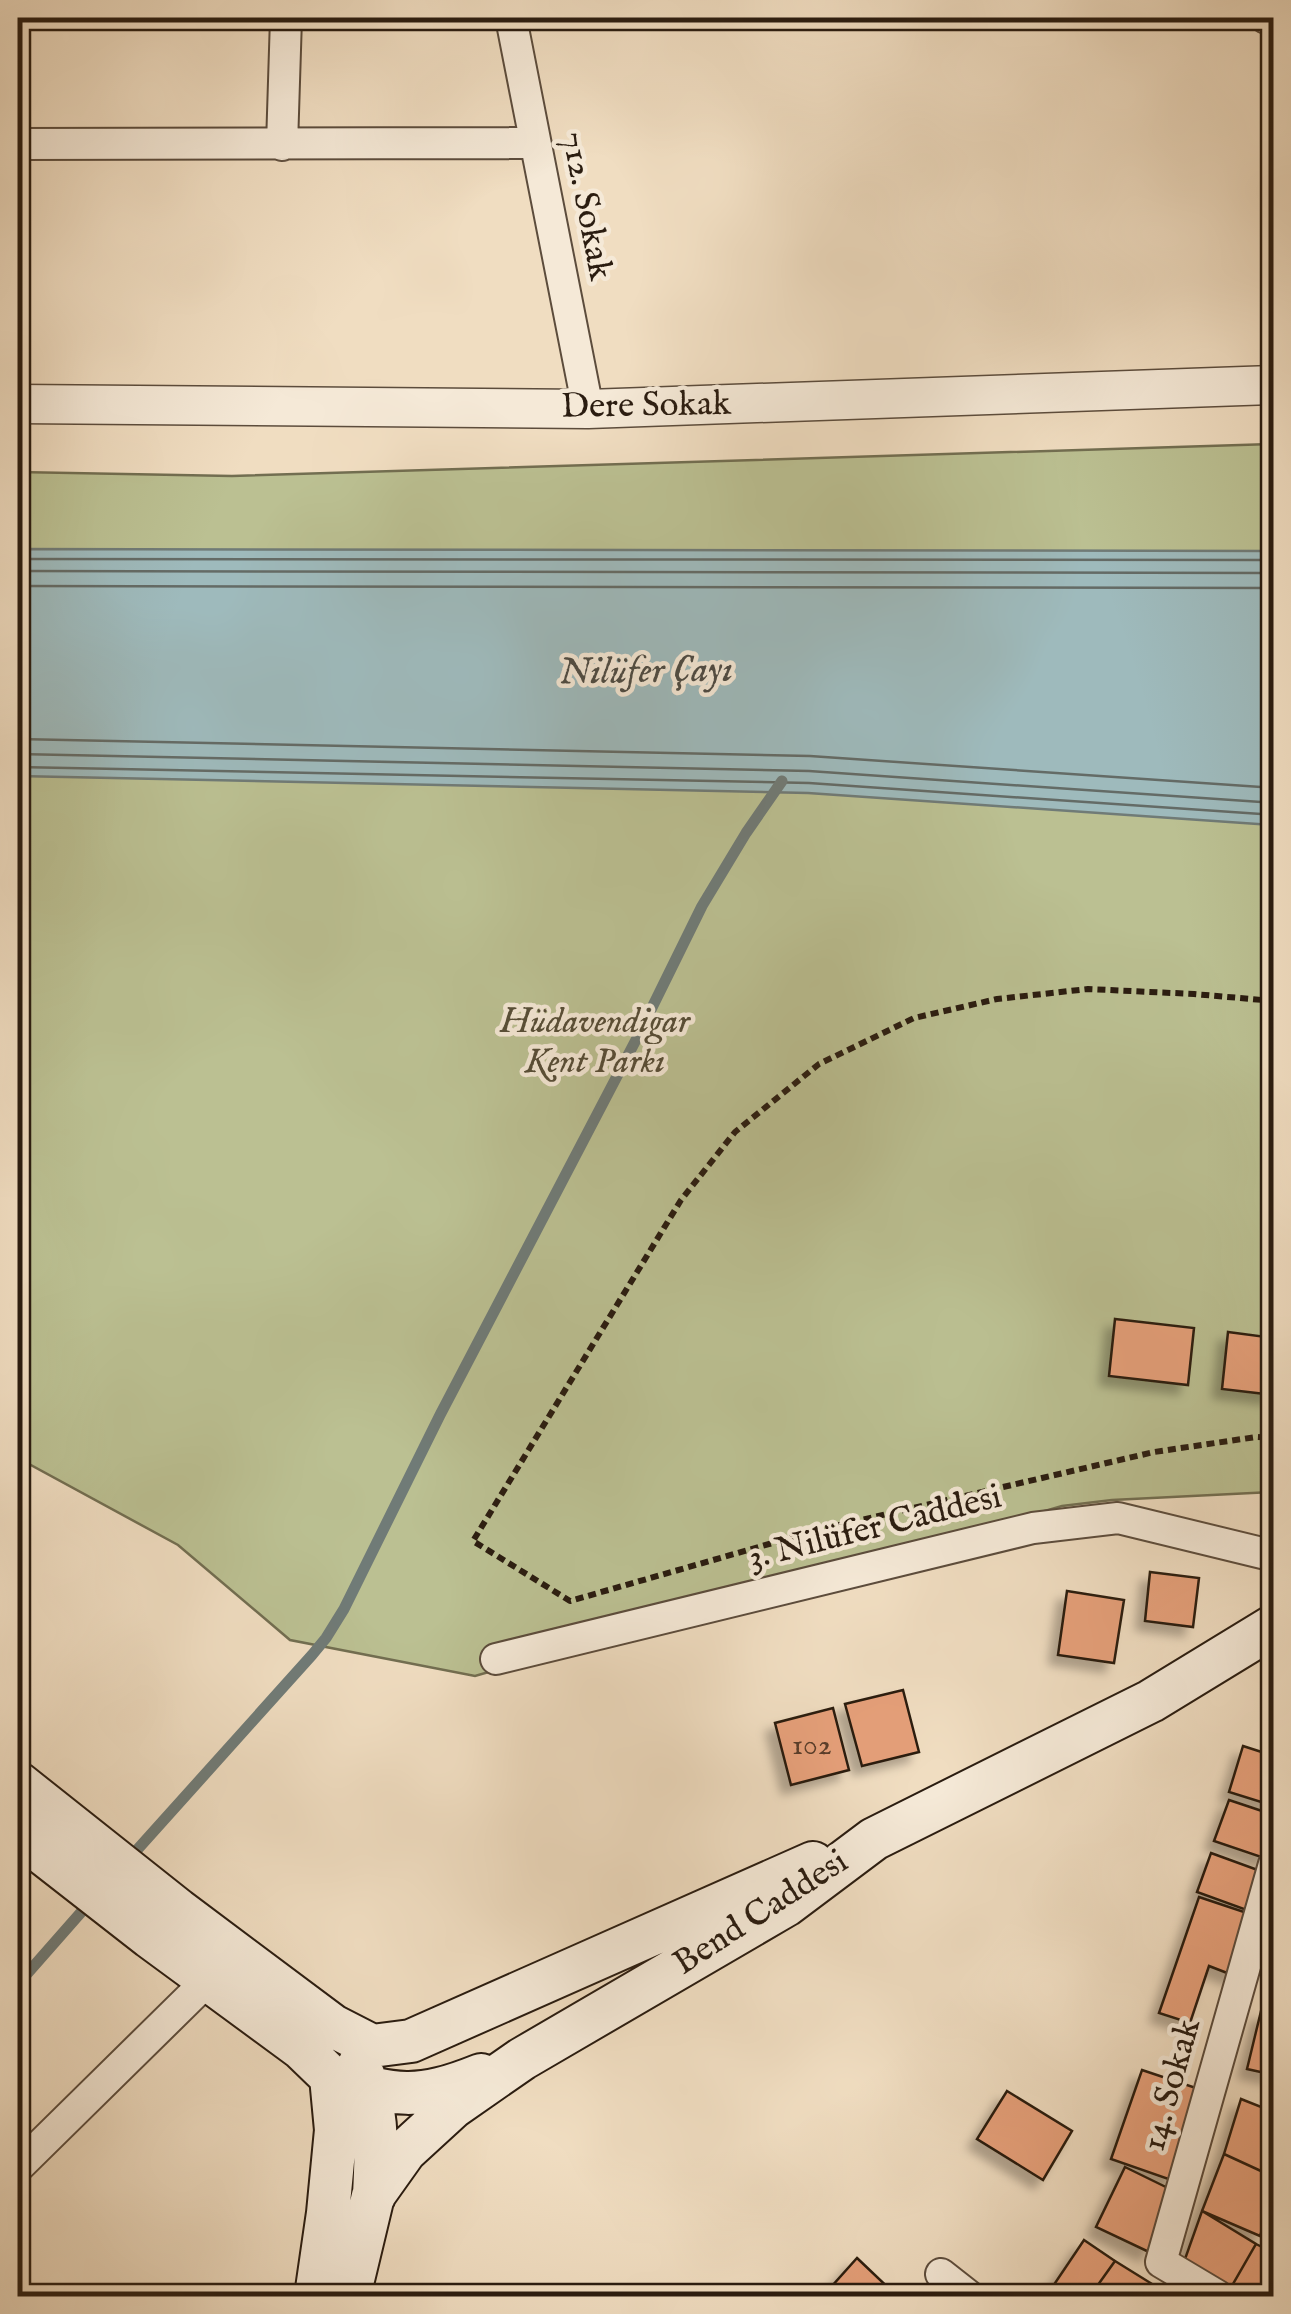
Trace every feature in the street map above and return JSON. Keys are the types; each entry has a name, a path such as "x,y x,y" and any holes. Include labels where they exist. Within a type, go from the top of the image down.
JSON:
{"main road":[{"name":"Bend Caddesi","path":"349,2296 374,2196 406,2151 454,2107 522,2059 786,1904 874,1839 1151,1701 1274,1626"},
{"path":"18,1783 164,1924 209,1980 301,2048 356,2082 407,2095 446,2089 522,2059"},
{"path":"18,1834 332,2026 372,2046 411,2041"},
{"path":"316,2296 336,2130 356,2082 384,2056 769,1881 874,1839"},
{"path":"332,2026 355,2057 356,2082 376,2135 374,2196"}],"street":[{"path":"282,145 286,18"},
{"name":"712. Sokak","path":"510,18 588,409"},
{"path":"18,144 536,144"},
{"name":"Dere Sokak","path":"18,404 588,409 1274,385"},
{"name":"3. Nilüfer Caddesi","path":"496,1660 1033,1528 1118,1518 1274,1556"},
{"name":"14. Sokak","path":"1218,2296 1161,2262 1274,1864"},
{"path":"18,2167 209,1980"},
{"path":"942,2274 969,2296"}],"path":[{"path":"1274,1002 1088,989 997,999 914,1018 820,1064 735,1132 681,1200 473,1540 570,1601 818,1530 1116,1460 1256,1437 1274,1438"}],"green space":[{"name":"Hüdavendigar Kent Parkı","path":"1273,444 1273,1492 1062,1506 475,1676 290,1640 178,1545 18,1458 18,472 232,476"}],"water":[{"name":"Nilüfer Çayı","path":"18,549 1273,551 1273,825 808,793 18,776"}],"building":[{"path":"1115,1319 1194,1328 1188,1385 1109,1376"},
{"path":"1228,1332 1274,1338 1274,1395 1222,1389"},
{"path":"1150,1572 1199,1578 1193,1627 1145,1621"},
{"path":"1067,1591 1124,1600 1114,1663 1058,1655"},
{"path":"903,1690 919,1752 862,1766 845,1704"},
{"path":"833,1708 849,1770 791,1785 775,1723"},
{"path":"1243,1746 1274,1756 1274,1806 1229,1792"},
{"path":"1229,1800 1274,1815 1274,1840 1267,1859 1214,1841"},
{"path":"1211,1853 1266,1873 1252,1912 1197,1892"},
{"path":"1199,1897 1256,1916 1235,1976 1209,1966 1190,2023 1159,2013"},
{"path":"1261,2011 1274,2015 1274,2075 1247,2069"},
{"path":"1142,2070 1205,2091 1174,2181 1111,2159"},
{"path":"1007,2091 1072,2131 1043,2180 977,2139"},
{"path":"1241,2099 1274,2112 1274,2177 1224,2154"},
{"path":"1224,2154 1274,2177 1274,2195 1260,2236 1202,2211"},
{"path":"1125,2167 1178,2193 1149,2252 1096,2227"},
{"path":"1202,2211 1256,2244 1229,2291 1185,2259"},
{"path":"1084,2240 1115,2261 1090,2296 1056,2296 1049,2292"},
{"path":"1256,2244 1274,2253 1274,2296 1239,2296 1229,2291"},
{"path":"857,2258 897,2296 823,2296"},
{"path":"1115,2261 1165,2292 1162,2296 1090,2296"}],"waterway":[{"path":"127,1861 312,1655 344,1609 702,906 782,781"},
{"path":"18,1984 91,1901"}]}
